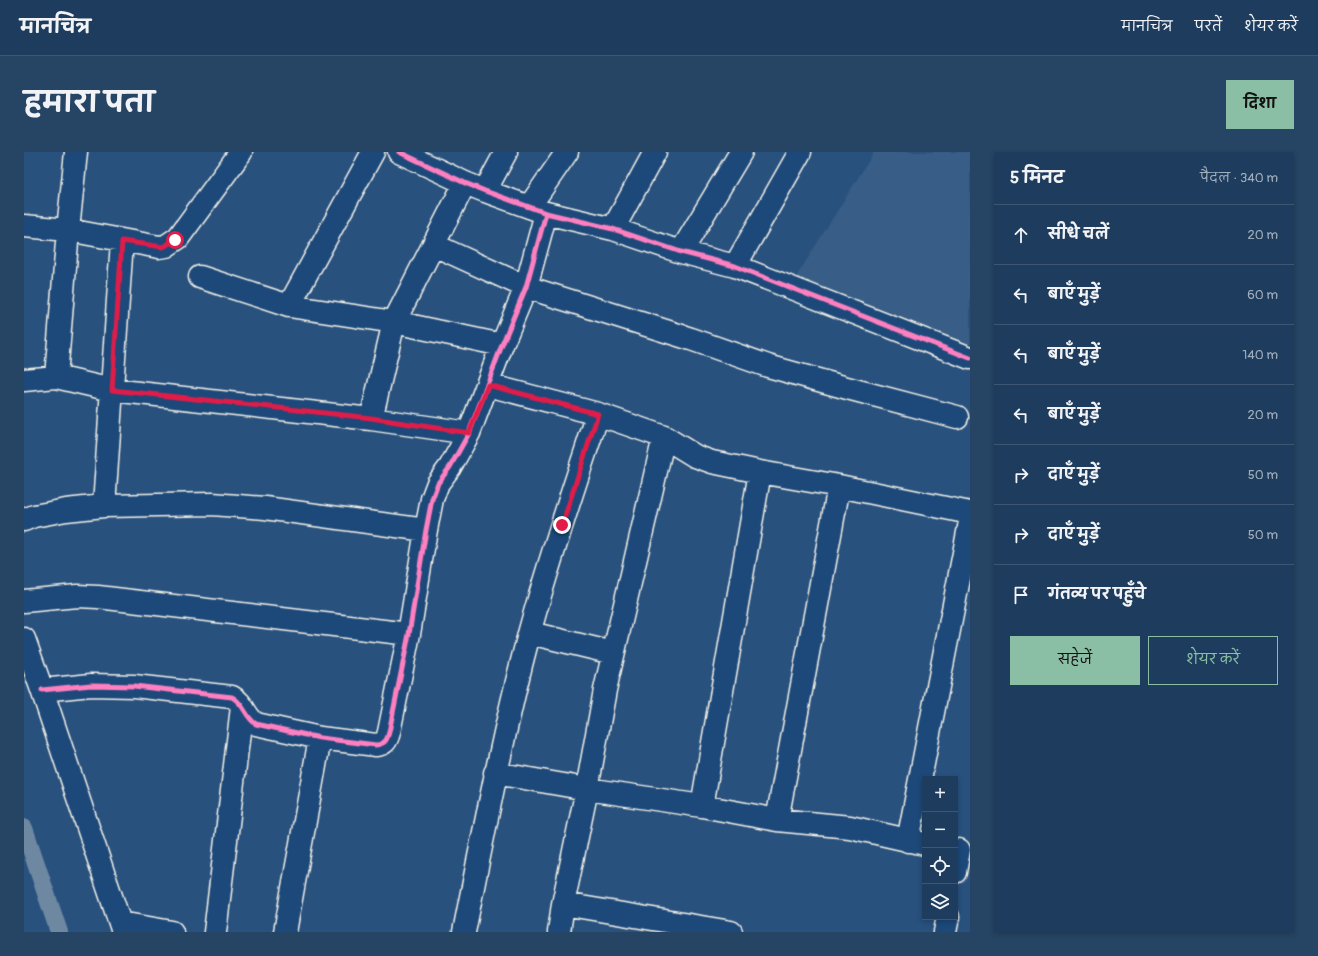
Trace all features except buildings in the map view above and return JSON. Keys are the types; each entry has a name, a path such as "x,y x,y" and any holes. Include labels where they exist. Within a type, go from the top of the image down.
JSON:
{"street":[{"path":"56,377 76,152"},
{"path":"24,226 68,230 122,241 163,247 175,240 242,152"},
{"path":"289,306 373,152"},
{"path":"399,152 485,192 537,210 613,229 681,252 735,266 970,358"},
{"path":"485,192 506,152"},
{"path":"42,690 91,685 134,686 232,697 239,701 252,721 256,724 320,738 376,745 385,742 389,732 409,634 432,499 438,483 450,467 469,433 488,385 502,345 526,287 537,210 567,152"},
{"path":"613,229 655,152"},
{"path":"681,252 741,152"},
{"path":"735,266 800,152"},
{"path":"371,418 394,322 465,183"},
{"path":"104,506 122,241"},
{"path":"434,245 526,287 691,339 768,366 958,416"},
{"path":"200,277 289,306 394,322 502,345"},
{"path":"24,380 56,377 112,390 371,418 469,433"},
{"path":"488,385 598,414 664,437 695,456 712,462 970,513"},
{"path":"464,932 495,773 530,633 562,525 598,414"},
{"path":"558,932 613,652 664,437"},
{"path":"702,806 760,472"},
{"path":"777,820 839,486"},
{"path":"24,520 34,516 66,510 104,506 212,504 265,508 426,530"},
{"path":"495,773 587,789 702,806 777,820 850,828 916,842 970,522"},
{"path":"24,601 77,596 98,597 409,634"},
{"path":"530,633 613,652"},
{"path":"24,639 121,927 172,932"},
{"path":"215,932 242,706"},
{"path":"285,932 320,738"},
{"path":"958,861 961,850"},
{"path":"563,904 731,932"},
{"path":"945,932 947,920"}],"shaded area":[{"path":"874,152 970,152 970,345 791,285"}],"waterway":[{"path":"24,828 59,932"}],"cycle path":[{"path":"399,152 485,191 546,213 613,229 681,252 735,266 970,358"},
{"path":"42,690 91,685 134,686 232,697 239,703 249,718 256,724 320,738 376,745 382,744 389,732 409,634 432,499 438,483 450,467 469,433 502,345 526,287 546,213"}],"route":[{"path":"175,240 163,247 122,241 112,390 371,418 469,433 488,385 598,414 562,525"}]}
